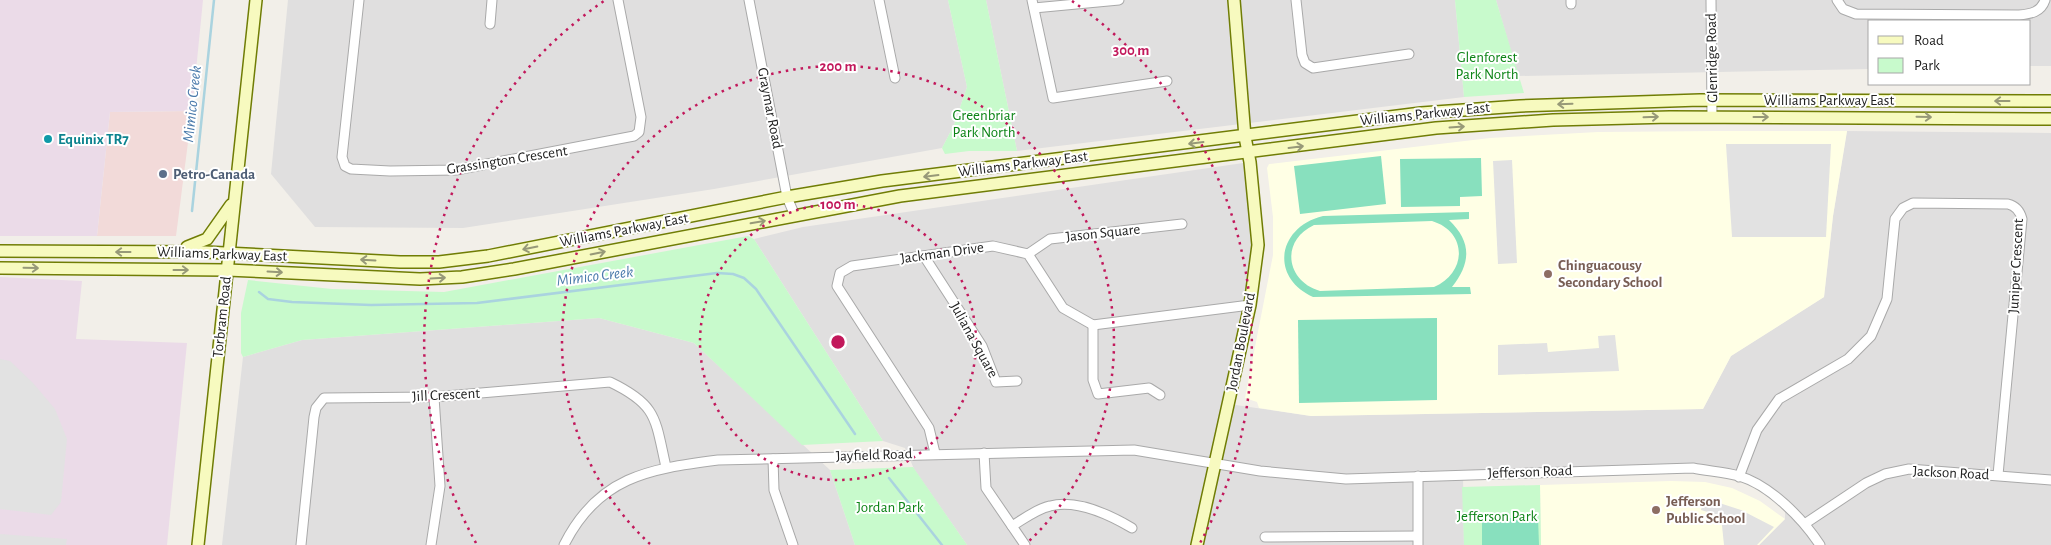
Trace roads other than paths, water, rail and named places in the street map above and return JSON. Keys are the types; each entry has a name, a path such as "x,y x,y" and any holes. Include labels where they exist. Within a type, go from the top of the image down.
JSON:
{"main road":[{"name":"Torbram Road","path":"198,545 256,0"},
{"name":"Jordan Boulevard","path":"1197,545 1250,305 1258,245 1245,137 1234,0"},
{"name":"Williams Parkway East","path":"0,251 171,252 439,262 488,256 787,197 882,181 1353,122 1490,107 1712,100 2051,101"},
{"name":"Williams Parkway East","path":"0,268 227,270 420,279 462,277 514,269 900,196 1436,128 1553,120 1712,117 2051,118"},
{"path":"171,252 201,243 207,239 233,202"}],"street":[{"name":"Grassington Crescent","path":"359,0 342,157 345,166 351,169 408,171 456,170 634,136 639,132 641,117 618,0"},
{"path":"490,24 492,0"},
{"name":"Graymar Road","path":"749,0 787,197 795,216"},
{"path":"879,0 895,78"},
{"path":"1119,0 1033,4 1053,98 1167,81"},
{"path":"1296,0 1302,55 1305,63 1313,68 1409,54"},
{"name":"Glenridge Road","path":"1711,0 1712,117"},
{"path":"1837,0 1842,10 1856,14 2019,15 2030,14 2040,9 2045,0"},
{"name":"Juniper Crescent","path":"1739,476 1757,430 1779,399 1848,359 1871,336 1888,299 1895,219 1902,208 1913,203 2008,204 2014,206 2022,219 1998,475"},
{"name":"Jason Square","path":"1028,254 1050,238 1182,224"},
{"name":"Jackman Drive","path":"935,453 928,428 837,286 840,273 852,266 993,246 1028,254"},
{"path":"1028,254 1063,308 1093,325 1250,305"},
{"name":"Juliana Square","path":"924,256 982,346 996,382 1017,381"},
{"path":"1093,325 1091,357 1093,380 1098,394 1149,388 1160,395"},
{"name":"Jill Crescent","path":"301,545 314,417 316,408 324,398 434,396 610,382 633,393 647,405 657,424 666,467"},
{"path":"431,545 440,486 434,396"},
{"name":"Jayfield Road","path":"564,545 581,516 600,497 619,484 666,467 718,460 935,453 1134,450 1214,464"},
{"path":"984,452 986,488 1025,545"},
{"path":"773,459 774,490 793,545"},
{"name":"Jefferson Road","path":"1214,464 1299,476 1346,479 1693,468 1739,476 1751,481 1785,504 1806,523 1820,545"},
{"name":"Jackson Road","path":"1806,523 1866,483 1885,474 1909,469 2051,480"},
{"path":"1265,537 1286,535 1332,541 1417,540 1418,476"},
{"path":"1012,526 1035,512 1050,506 1064,504 1116,519 1132,528"}],"waterway":[{"name":"Mimico Creek","path":"192,211 214,0"},
{"name":"Mimico Creek","path":"259,292 268,299 292,302 371,305 477,303 717,273 733,274 744,278 756,289 855,434"},
{"name":"Mimico Creek","path":"889,478 942,545"}],"place":[{"name":"Equinix TR7","path":"48,139"},
{"name":"Petro-Canada","path":"163,174"},
{"name":"Chinguacousy Secondary School","path":"1548,274"},
{"name":"Jefferson Public School","path":"1656,510"}],"park label":[{"name":"Glenforest Park North","path":"1487,66"},
{"name":"Greenbriar Park North","path":"984,124"},
{"name":"Jordan Park","path":"890,507"},
{"name":"Jefferson Park","path":"1497,516"}]}
